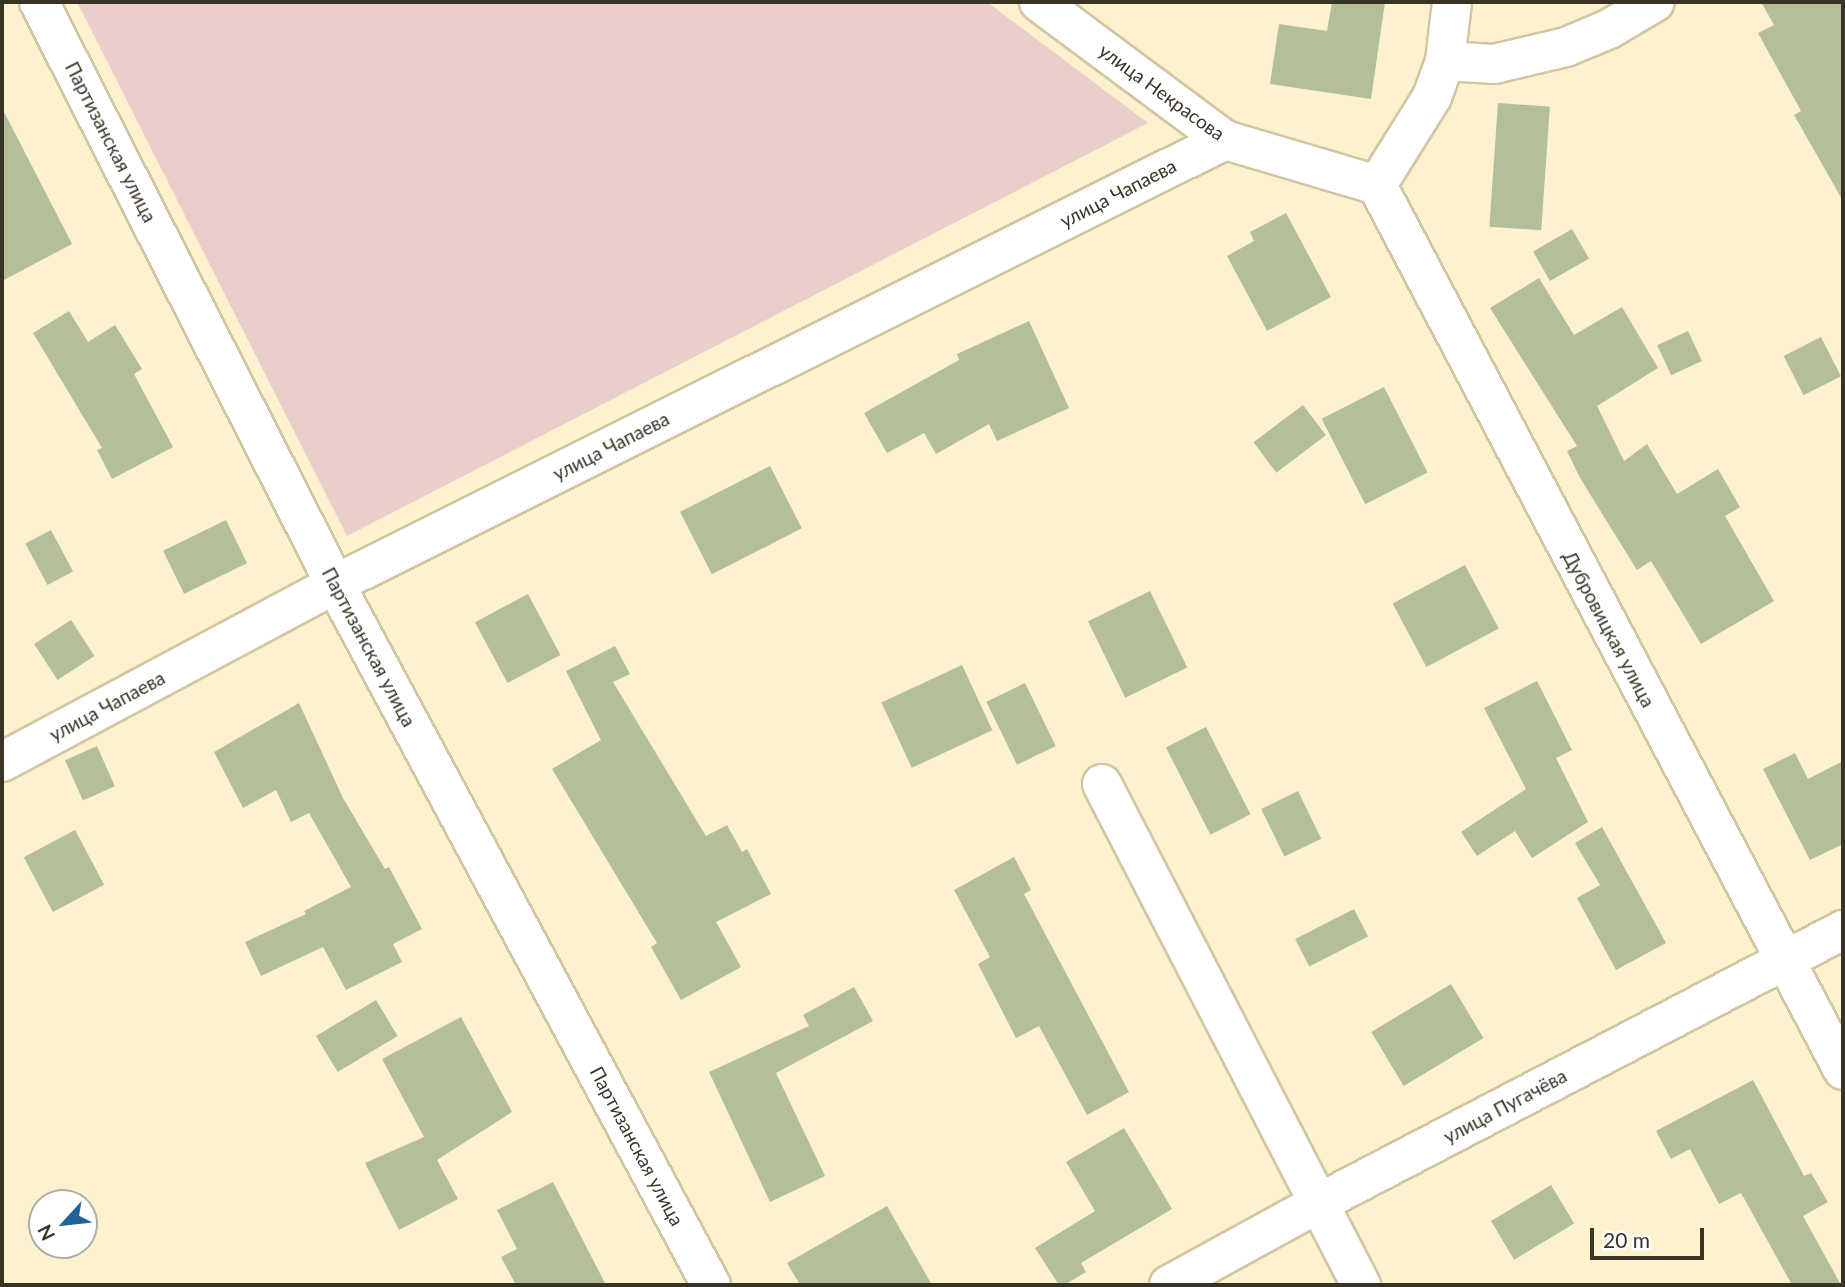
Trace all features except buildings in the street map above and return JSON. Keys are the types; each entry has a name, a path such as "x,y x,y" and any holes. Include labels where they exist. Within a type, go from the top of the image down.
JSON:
{"street":[{"name":"Партизанская улица","path":"39,2 335,584 711,1285"},
{"name":"улица Некрасова","path":"1038,2 1225,140 1377,186"},
{"path":"1377,186 1432,97 1445,61 1452,2"},
{"path":"1445,61 1494,64 1566,47 1609,29 1655,2"},
{"name":"улица Чапаева","path":"2,762 335,584 1225,140"},
{"name":"Дубровицкая улица","path":"1377,186 1843,1070"},
{"path":"1102,784 1361,1285"},
{"name":"улица Пугачёва","path":"1169,1285 1319,1203 1843,930"}],"shaded area":[{"path":"77,2 987,2 1148,123 347,536"}]}
